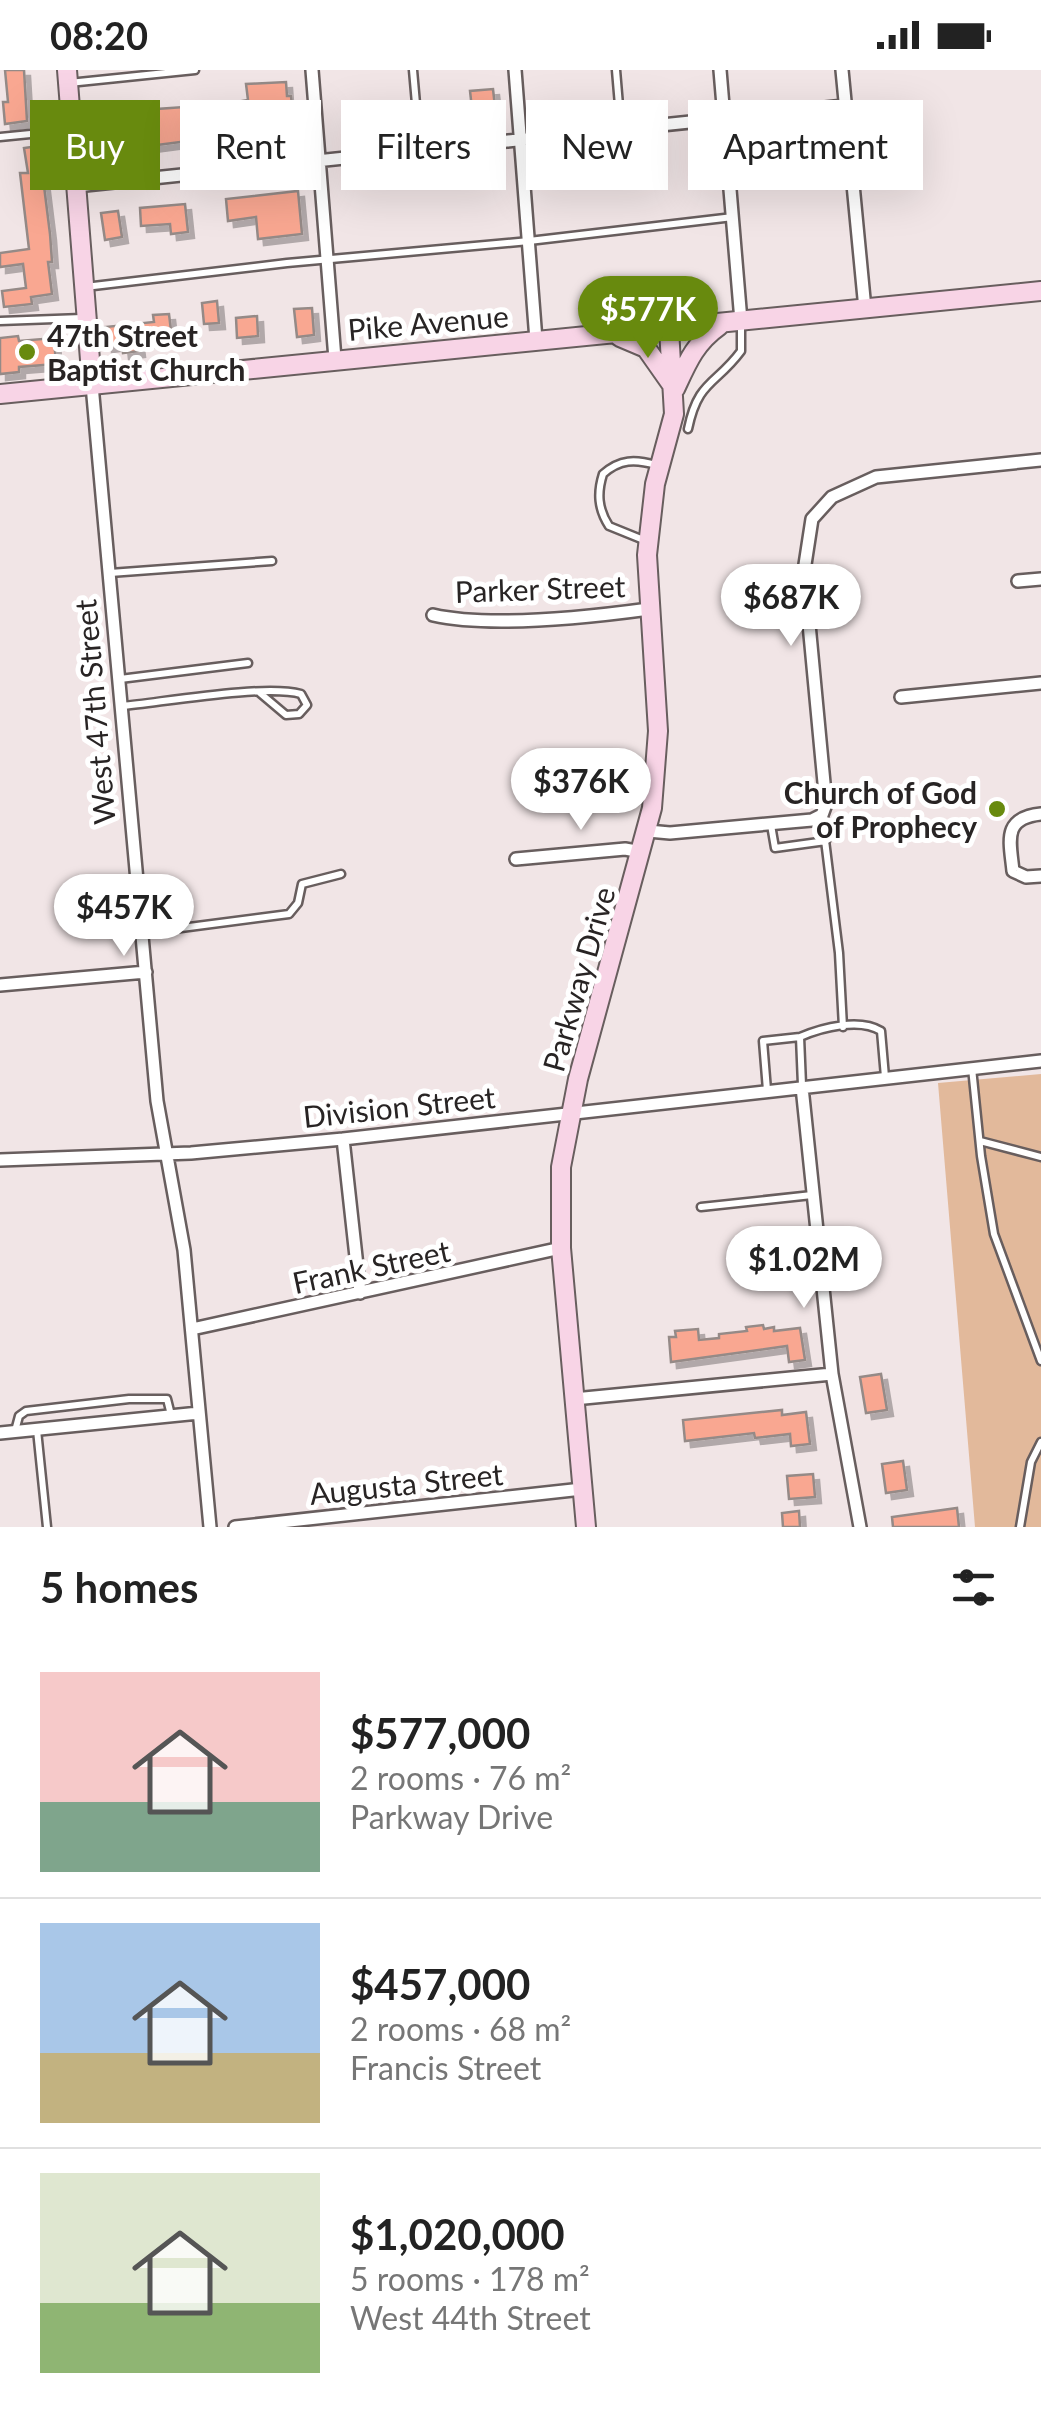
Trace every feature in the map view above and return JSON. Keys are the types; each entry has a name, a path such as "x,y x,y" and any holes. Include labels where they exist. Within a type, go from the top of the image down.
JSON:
{"street":[{"path":"312,70 314,100"},
{"path":"515,70 536,340"},
{"path":"720,70 722,100"},
{"path":"842,70 844,100"},
{"path":"506,140 526,138"},
{"path":"321,182 335,359"},
{"name":"West 47th Street","path":"76,190 142,933 165,1154 184,1250 210,1527"},
{"path":"731,190 741,322"},
{"path":"853,190 865,309"},
{"name":"Pike Avenue","path":"0,394 1041,291"},
{"name":"Parkway Drive","path":"674,390 692,351 721,324"},
{"name":"Parkway Drive","path":"586,1527 560,1248 562,1167 571,1112 648,831 657,765 647,541 659,466 674,414 669,329"},
{"path":"605,334 629,339 646,348 660,363 674,390"},
{"path":"648,831 670,833 771,824 812,820 822,815 826,804 804,571 808,532 818,510 843,490 876,477 1041,460"},
{"path":"1018,582 1041,578"},
{"name":"Parker Street","path":"434,615 458,621 599,616 649,608"},
{"path":"901,697 1041,683"},
{"path":"1041,814 1018,820 1010,842 1018,876 1041,876"},
{"path":"516,859 625,849 642,852"},
{"path":"0,984 146,972"},
{"name":"Division Street","path":"0,1160 165,1154 343,1139 1041,1061"},
{"path":"802,1087 832,1374 860,1527"},
{"path":"343,1139 360,1293"},
{"name":"Frank Street","path":"192,1329 560,1248"},
{"path":"574,1398 832,1374"},
{"path":"0,1433 199,1413"},
{"name":"Augusta Street","path":"236,1527 582,1490"}],"lane":[{"path":"68,77 195,70"},
{"path":"413,70 416,100"},
{"path":"616,70 619,100"},
{"path":"0,137 30,134"},
{"path":"84,287 733,217"},
{"path":"0,321 88,318"},
{"path":"688,429 701,391 741,351 741,322"},
{"path":"647,541 609,526 603,517 600,486 603,474 624,462 637,460 659,466"},
{"path":"109,573 272,561"},
{"path":"118,679 248,662"},
{"path":"121,706 260,692 296,692 307,705 299,714 286,715 260,692"},
{"path":"822,815 839,952 843,1027"},
{"path":"771,824 775,848 826,841"},
{"path":"142,933 289,914 298,903 302,884 341,874"},
{"path":"768,1090 763,1041 870,1024 881,1031 886,1078"},
{"path":"800,1037 802,1087"},
{"path":"972,1068 994,1234 1041,1361"},
{"path":"980,1141 1041,1157"},
{"path":"701,1206 814,1195"},
{"path":"15,1431 19,1416 26,1410 130,1399 167,1399 172,1416"},
{"path":"37,1429 48,1527"},
{"path":"1020,1527 1031,1462 1041,1442"}],"shaded area":[{"path":"1041,1074 1041,1527 975,1527 938,1083"}],"building":[{"path":"5,70 24,70 27,121 5,124"},
{"path":"286,82 287,96 291,100 248,100 246,84"},
{"path":"493,89 494,100 471,100 470,91"},
{"path":"180,107 180,142 160,145 160,109"},
{"path":"30,147 30,190 44,190 52,294 31,297 32,304 4,307 2,291 26,288 23,264 0,267 0,253 29,249 20,173 28,173 24,148"},
{"path":"298,191 302,234 258,239 256,217 228,221 226,199"},
{"path":"185,204 188,232 171,234 170,224 141,226 140,208"},
{"path":"118,211 122,237 105,240 101,213"},
{"path":"217,301 219,323 204,324 202,303"},
{"path":"312,308 314,335 297,337 294,309"},
{"path":"169,314 172,339 138,343 139,351 123,353 122,344 106,346 105,327 154,322 153,315"},
{"path":"257,316 258,336 237,338 236,318"},
{"name":"47th Street Baptist Church","path":"18,336 19,341 54,338 56,364 19,367 19,372 0,374 0,338"},
{"path":"763,1325 764,1329 774,1327 774,1331 800,1328 805,1360 789,1362 787,1346 671,1362 669,1337 676,1337 675,1331 698,1329 699,1340"},
{"path":"881,1374 887,1410 866,1413 860,1377"},
{"path":"782,1410 782,1415 806,1412 810,1444 791,1446 790,1434 755,1438 754,1433 685,1441 683,1420"},
{"path":"903,1461 907,1490 886,1493 882,1464"},
{"path":"813,1474 815,1497 789,1499 787,1476"},
{"path":"957,1508 959,1527 893,1527 892,1517"},
{"path":"799,1511 800,1527 783,1527 782,1513"}],"place":[{"name":"47th Street Baptist Church","path":"27,352"},
{"name":"Church of God of Prophecy","path":"997,809"}]}
